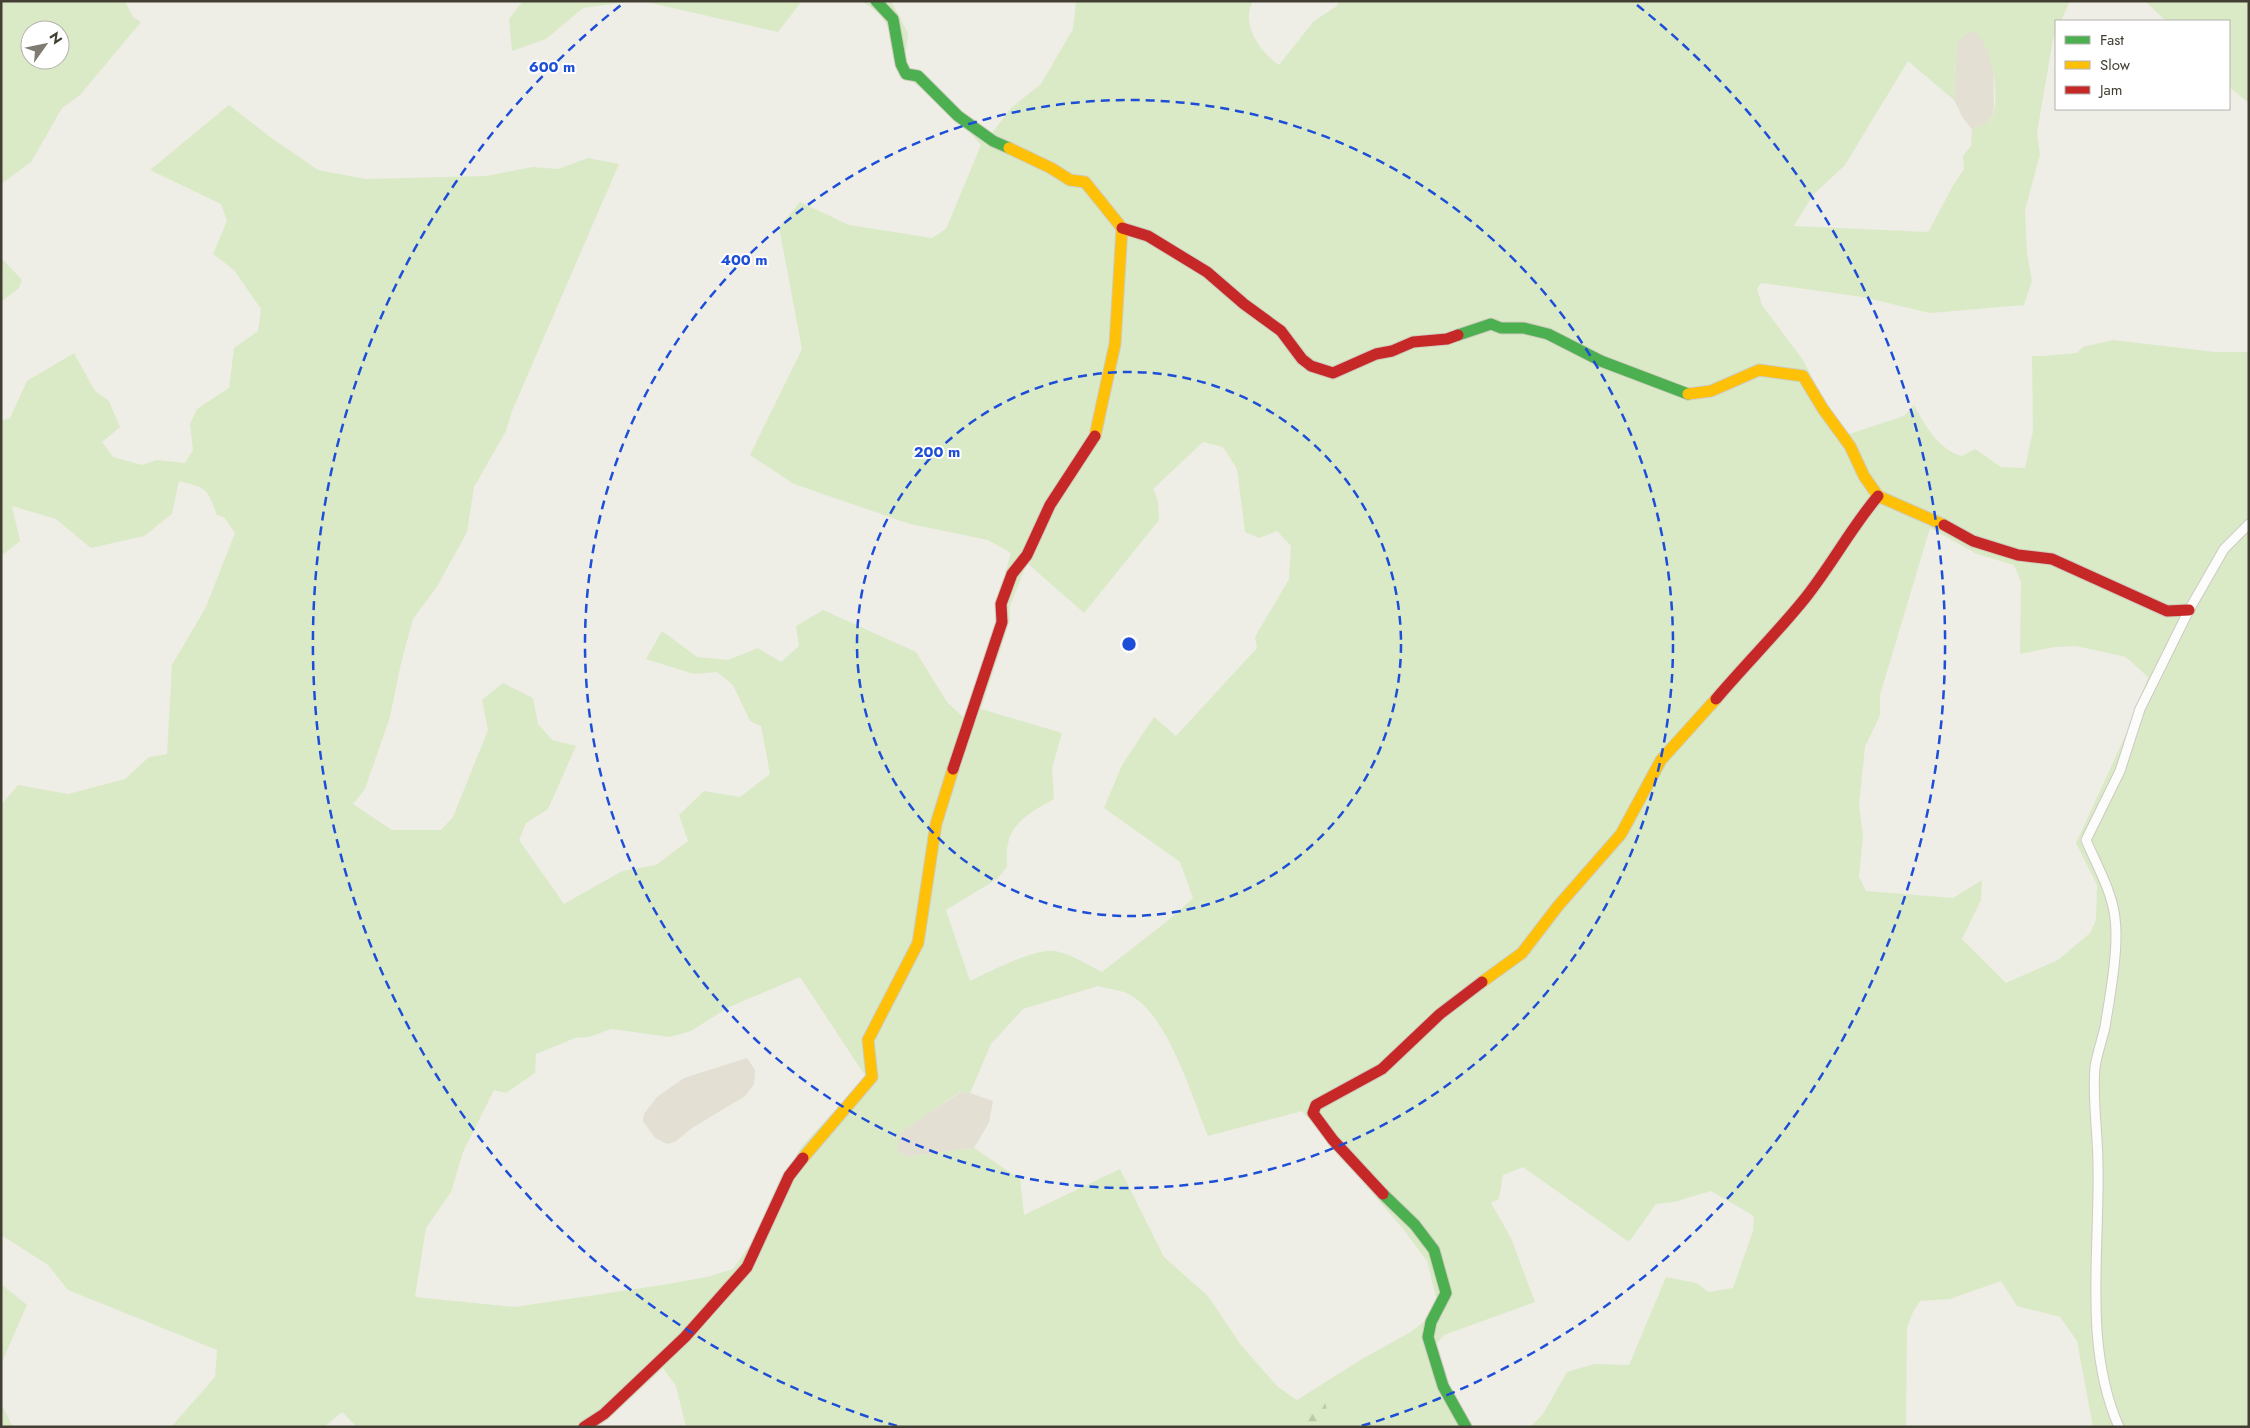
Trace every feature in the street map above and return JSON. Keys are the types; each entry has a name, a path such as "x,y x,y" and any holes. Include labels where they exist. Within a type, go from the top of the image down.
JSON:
{"street":[{"path":"876,1 893,19 901,64 906,74 918,76 958,116 993,141 1051,168 1070,180 1085,182 1122,228 1148,236 1207,272 1244,304 1281,331 1302,359 1311,366 1333,373 1376,354 1392,351 1413,342 1447,339 1491,324 1501,328 1524,328 1548,334 1601,362 1689,394 1711,391 1759,370 1804,376 1823,409 1850,446 1864,476 1878,496 1932,518 1973,541 2018,554 2052,560 2167,611 2188,610"},
{"path":"584,1427 604,1414 685,1337 747,1267 789,1176 818,1139 872,1077 868,1040 918,943 936,824 1002,622 1001,604 1012,574 1027,555 1050,505 1095,437 1115,344 1122,228"},
{"path":"1466,1427 1443,1386 1428,1338 1431,1322 1446,1293 1434,1250 1414,1225 1376,1188 1333,1140 1314,1113 1316,1105 1382,1069 1440,1014 1522,953 1558,906 1621,834 1661,760 1802,602 1837,555 1858,520 1878,496"},
{"path":"2119,1427 2109,1404 2102,1367 2096,1274 2098,1166 2095,1068 2105,1027 2115,949 2115,917 2106,886 2086,840 2120,771 2140,709 2188,610 2224,549 2249,524"}],"shaded area":[{"path":"1974,31 1980,35 1988,48 1993,69 1994,107 1992,116 1987,123 1972,129 1963,118 1954,100 1957,42 1967,33"},
{"path":"747,1058 755,1070 754,1084 745,1096 692,1128 675,1142 667,1144 655,1138 643,1121 644,1114 657,1097 684,1078"},
{"path":"961,1092 993,1101 989,1122 974,1148 912,1156 904,1156 898,1151 898,1134"}],"green space":[{"path":"1,1 125,1 133,17 141,22 80,95 62,108 31,162 1,184"},
{"path":"523,1 633,1 583,8 546,39 512,51 509,19"},
{"path":"642,1 802,1 778,32"},
{"path":"861,1 891,1 908,33 905,60 907,66 919,73 980,130 992,133 1011,108 1041,84 1073,29 1076,1 1253,1 1249,19 1254,37 1265,53 1279,65 1314,21 1337,6 1339,1 2070,1 2061,20 2055,20 2055,34 2037,133 2040,155 2025,210 2027,253 2032,281 2024,305 1930,313 1863,297 1761,283 1757,289 1762,305 1803,360 1828,408 1849,434 1904,416 1914,405 1928,429 1946,448 1962,456 1975,449 2001,467 2025,468 2033,431 2032,356 2077,353 2083,347 2113,340 2215,352 2249,352 2249,1427 2093,1427 2077,1341 2060,1317 2017,1306 2001,1281 1950,1299 1920,1301 1913,1312 1907,1328 1906,1427 1530,1427 1543,1414 1567,1372 1594,1364 1629,1365 1666,1277 1696,1283 1709,1292 1733,1288 1753,1231 1754,1216 1711,1191 1674,1202 1656,1204 1629,1242 1523,1167 1503,1175 1499,1199 1491,1203 1511,1238 1535,1302 1444,1335 1434,1347 1449,1389 1472,1427 1338,1427 1328,1414 1323,1395 1305,1407 1286,1427 686,1427 676,1386 663,1368 597,1427 357,1427 342,1412 324,1427 171,1427 215,1377 217,1350 68,1290 48,1265 1,1235 1,805 18,785 68,794 125,779 149,757 167,754 172,665 206,607 235,533 224,517 217,515 211,499 205,490 179,481 172,514 144,536 91,548 56,519 12,506 20,541 1,556 1,421 10,418 27,381 74,353 95,391 109,401 120,427 102,442 113,457 142,465 157,460 185,463 193,450 190,424 197,409 229,388 234,348 258,331 261,309 234,270 213,254 227,221 221,204 150,170 229,105 270,137 318,170 366,179 486,176 533,167 558,169 588,158 619,164 512,411 506,431 474,487 467,532 438,585 413,619 401,663 390,717 365,789 353,804 392,830 441,830 453,817 488,730 482,700 503,683 533,698 538,724 552,740 576,746 548,809 526,823 519,840 564,904 622,871 656,865 688,841 679,815 704,791 740,797 770,774 761,726 750,721 733,685 717,672 694,674 646,659 662,631 697,657 728,660 758,648 781,662 799,646 796,626 823,610 916,652 947,702 963,717 971,705 995,624 996,605 1011,553 988,540 910,524 794,484 750,455 802,349 779,227 800,202 849,225 932,238 946,229 981,145 941,104 896,70 889,30 880,15","holes":["1974,31 1980,37 1990,58 1995,85 1995,108 1988,121 1972,129 1971,146 1963,156 1964,169 1928,232 1794,226 1813,195 1845,165 1908,61 1954,100 1957,42 1967,33","1203,442 1223,447 1237,469 1245,532 1259,538 1277,531 1291,546 1289,579 1255,637 1257,648 1176,736 1154,717 1122,765 1104,808 1180,862 1193,898 1160,927 1102,972 1067,955 1055,951 1046,951 1024,957 970,981 946,910 997,879 1007,867 1007,847 1014,829 1019,822 1054,799 1052,768 1062,733 981,709 1010,620 1010,606 1027,563 1084,613 1159,520 1158,501 1153,489","1930,528 1977,554 2014,565 2021,582 2020,654 2055,647 2076,646 2126,657 2148,677 2133,719 2076,843 2097,885 2096,920 2090,933 2058,960 2006,983 1962,939 1981,900 1982,880 1953,898 1866,891 1859,877 1863,837 1859,805 1865,747 1880,715 1880,695","800,977 866,1077 802,1146 775,1191 754,1239 733,1269 707,1277 662,1285 515,1307 415,1297 426,1228 451,1192 463,1152 494,1090 506,1093 535,1073 536,1054 575,1038 589,1037 611,1029 670,1037 691,1031 729,1007","1098,986 1132,996 1145,1007 1168,1040 1187,1080 1208,1136 1302,1111 1404,1230 1427,1261 1437,1301 1426,1320 1411,1332 1362,1359 1297,1400 1278,1387 1241,1345 1208,1296 1164,1257 1120,1169 1024,1215 1020,1179 974,1148 912,1156 904,1156 898,1151 899,1134 960,1092 970,1093 991,1044 1023,1009"]},
{"path":"2145,1 2249,1 2249,103 2230,88 2230,20 2165,20"},
{"path":"1,258 22,280 19,288 1,302"},
{"path":"1,1284 27,1305 1,1364"},
{"path":"1323,1394 1328,1414 1338,1427 1286,1427 1305,1407"},
{"path":"1,1403 13,1427 1,1427"}],"traffic: fast":[{"path":"876,1 893,19 901,64 906,74 918,76 958,116 993,141 1009,148"},
{"path":"1458,335 1491,324 1501,328 1524,328 1548,334 1601,361 1688,394"},
{"path":"1383,1194 1415,1225 1434,1250 1446,1293 1431,1322 1428,1337 1443,1386 1466,1427"}],"traffic: slow":[{"path":"1009,148 1051,168 1070,180 1085,182 1122,228 1115,344 1095,436"},
{"path":"1688,394 1711,391 1759,370 1803,376 1823,409 1850,446 1864,476 1878,496 1944,525"},
{"path":"1482,982 1522,953 1558,906 1621,834 1661,760 1716,699"},
{"path":"803,1158 872,1077 868,1040 918,943 936,824 953,769"}],"traffic: jam":[{"path":"1122,228 1148,236 1207,272 1244,304 1281,331 1302,359 1311,366 1333,373 1376,354 1392,351 1413,342 1447,339 1458,335"},
{"path":"953,769 1002,622 1001,604 1012,574 1027,555 1050,505 1095,436"},
{"path":"1716,699 1802,602 1878,496"},
{"path":"1944,525 1973,541 2018,555 2052,559 2167,611 2189,610"},
{"path":"1383,1194 1333,1140 1313,1113 1316,1105 1382,1069 1440,1014 1482,982"},
{"path":"584,1427 604,1414 685,1337 747,1267 789,1176 803,1158"}]}
